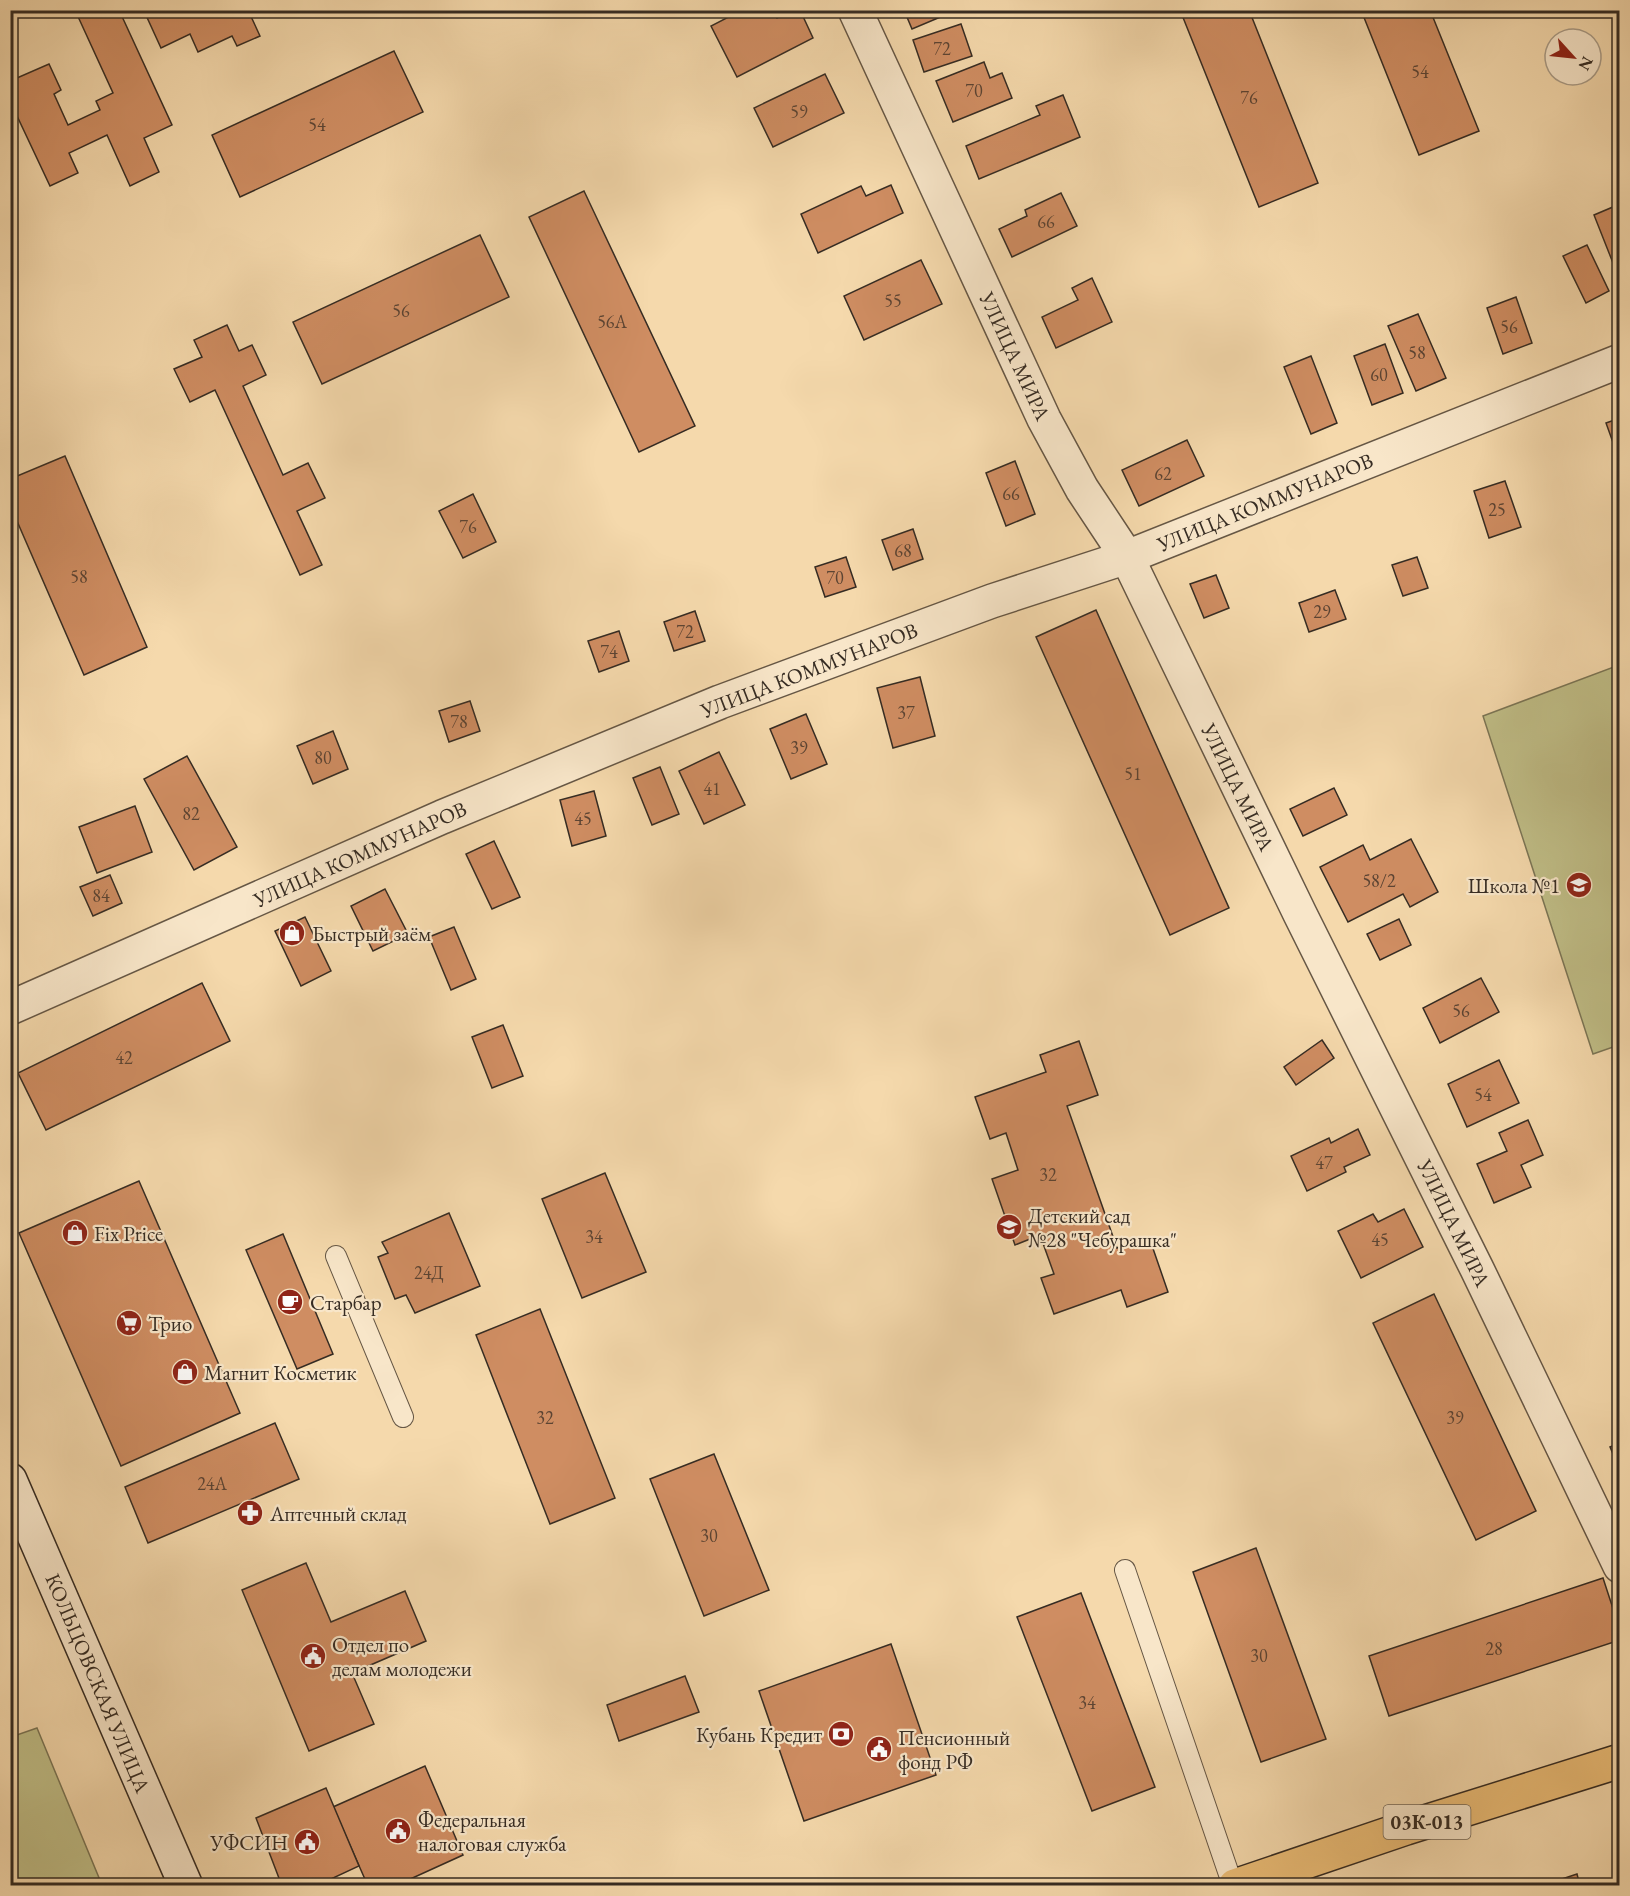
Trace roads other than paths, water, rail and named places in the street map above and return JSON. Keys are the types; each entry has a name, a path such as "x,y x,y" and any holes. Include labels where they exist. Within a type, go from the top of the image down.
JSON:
{"main road":[{"name":"03К-013","path":"1234,1886 1406,1828 1620,1761"}],"street":[{"name":"УЛИЦА МИРА","path":"855,10 1044,419 1082,489 1127,557 1300,914 1477,1269 1620,1566"},
{"name":"УЛИЦА КОММУНАРОВ","path":"10,1008 442,817 720,702 992,601 1127,557 1620,361"},
{"name":"КОЛЬЦОВСКАЯ УЛИЦА","path":"10,1480 186,1886"}],"lane":[{"path":"336,1256 403,1417"},
{"path":"1125,1570 1234,1886"}],"place":[{"name":"Школа №1","path":"1579,885"},
{"name":"Быстрый заём","path":"292,933"},
{"name":"Детский сад №28 \"Чебурашка\"","path":"1009,1227"},
{"name":"Fix Price","path":"75,1233"},
{"name":"Старбар","path":"290,1302"},
{"name":"Трио","path":"129,1323"},
{"name":"Магнит Косметик","path":"185,1372"},
{"name":"Аптечный склад","path":"250,1513"},
{"name":"Отдел по делам молодежи","path":"313,1656"},
{"name":"Кубань Кредит","path":"841,1734"},
{"name":"Пенсионный фонд РФ","path":"879,1749"},
{"name":"Федеральная налоговая служба","path":"398,1831"},
{"name":"УФСИН","path":"307,1842"}]}
